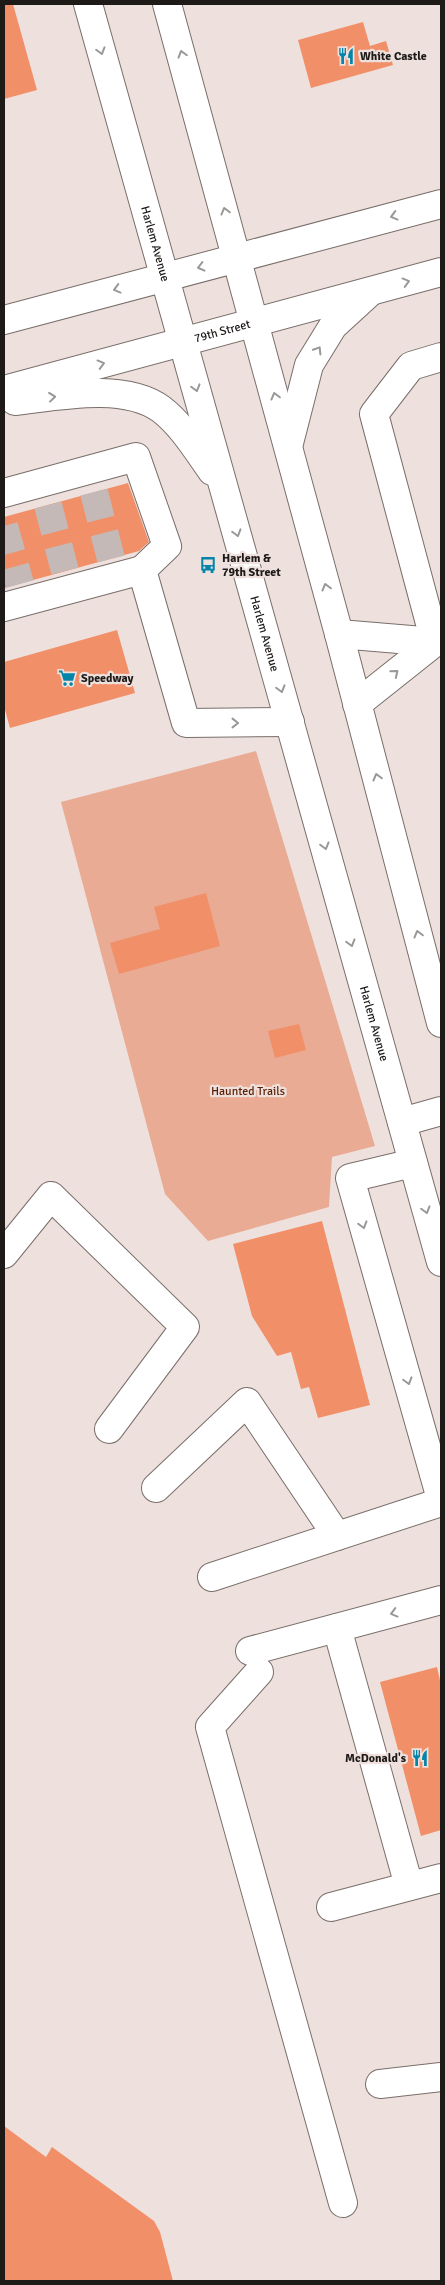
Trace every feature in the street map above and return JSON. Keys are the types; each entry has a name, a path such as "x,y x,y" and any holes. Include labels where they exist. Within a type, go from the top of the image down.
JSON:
{"main road":[{"name":"Harlem Avenue","path":"88,4 441,1262"},
{"path":"167,4 339,634 441,1023"},
{"path":"4,320 441,204"},
{"name":"79th Street","path":"4,390 441,272"},
{"path":"288,447 309,365 333,326 371,291"},
{"path":"439,649 374,414 411,366 441,357"},
{"path":"4,402 108,394 141,399 161,409 192,443 223,486"},
{"path":"4,493 46,493 90,481 136,457 167,546 123,569 68,580 17,597"},
{"path":"123,569 186,723 290,722"},
{"path":"339,634 439,649"},
{"path":"357,704 439,649"},
{"path":"402,1122 441,1111"},
{"path":"212,1576 441,1501 350,1178 413,1163"},
{"path":"4,1254 51,1196 185,1327 109,1429"},
{"path":"156,1488 247,1402 337,1536"},
{"path":"343,2203 210,1727 254,1661 337,1628 441,1600"},
{"path":"337,1628 409,1886"},
{"path":"331,1908 441,1878"},
{"path":"380,2084 441,2077"}],"green space":[{"name":"Haunted Trails","path":"256,751 375,1146 332,1157 329,1207 208,1241 165,1194 61,802"}],"building":[{"path":"4,4 13,4 37,90 4,99"},
{"name":"White Castle","path":"363,22 370,46 386,41 393,65 311,88 298,40"},
{"path":"128,483 149,542 139,551 4,588 4,517"},
{"name":"Speedway","path":"117,630 135,693 10,728 4,706 4,662"},
{"path":"206,893 220,946 119,974 110,943 160,929 154,907"},
{"path":"299,1024 306,1050 275,1058 268,1031"},
{"path":"322,1221 370,1405 318,1418 309,1387 301,1389 291,1352 277,1356 252,1316 233,1244"},
{"name":"McDonald's","path":"437,1667 441,1685 441,1830 421,1836 380,1682"},
{"path":"4,2126 46,2157 52,2147 154,2221 160,2232 173,2281 4,2281"}],"tunnel":[{"path":"94,492 111,559"},
{"path":"48,505 65,571"},
{"path":"4,526 20,584"}],"place":[{"name":"White Castle","path":"346,56"},
{"name":"Harlem & 79th Street","path":"208,565"},
{"name":"Speedway","path":"67,678"},
{"name":"McDonald's","path":"420,1758"}]}
